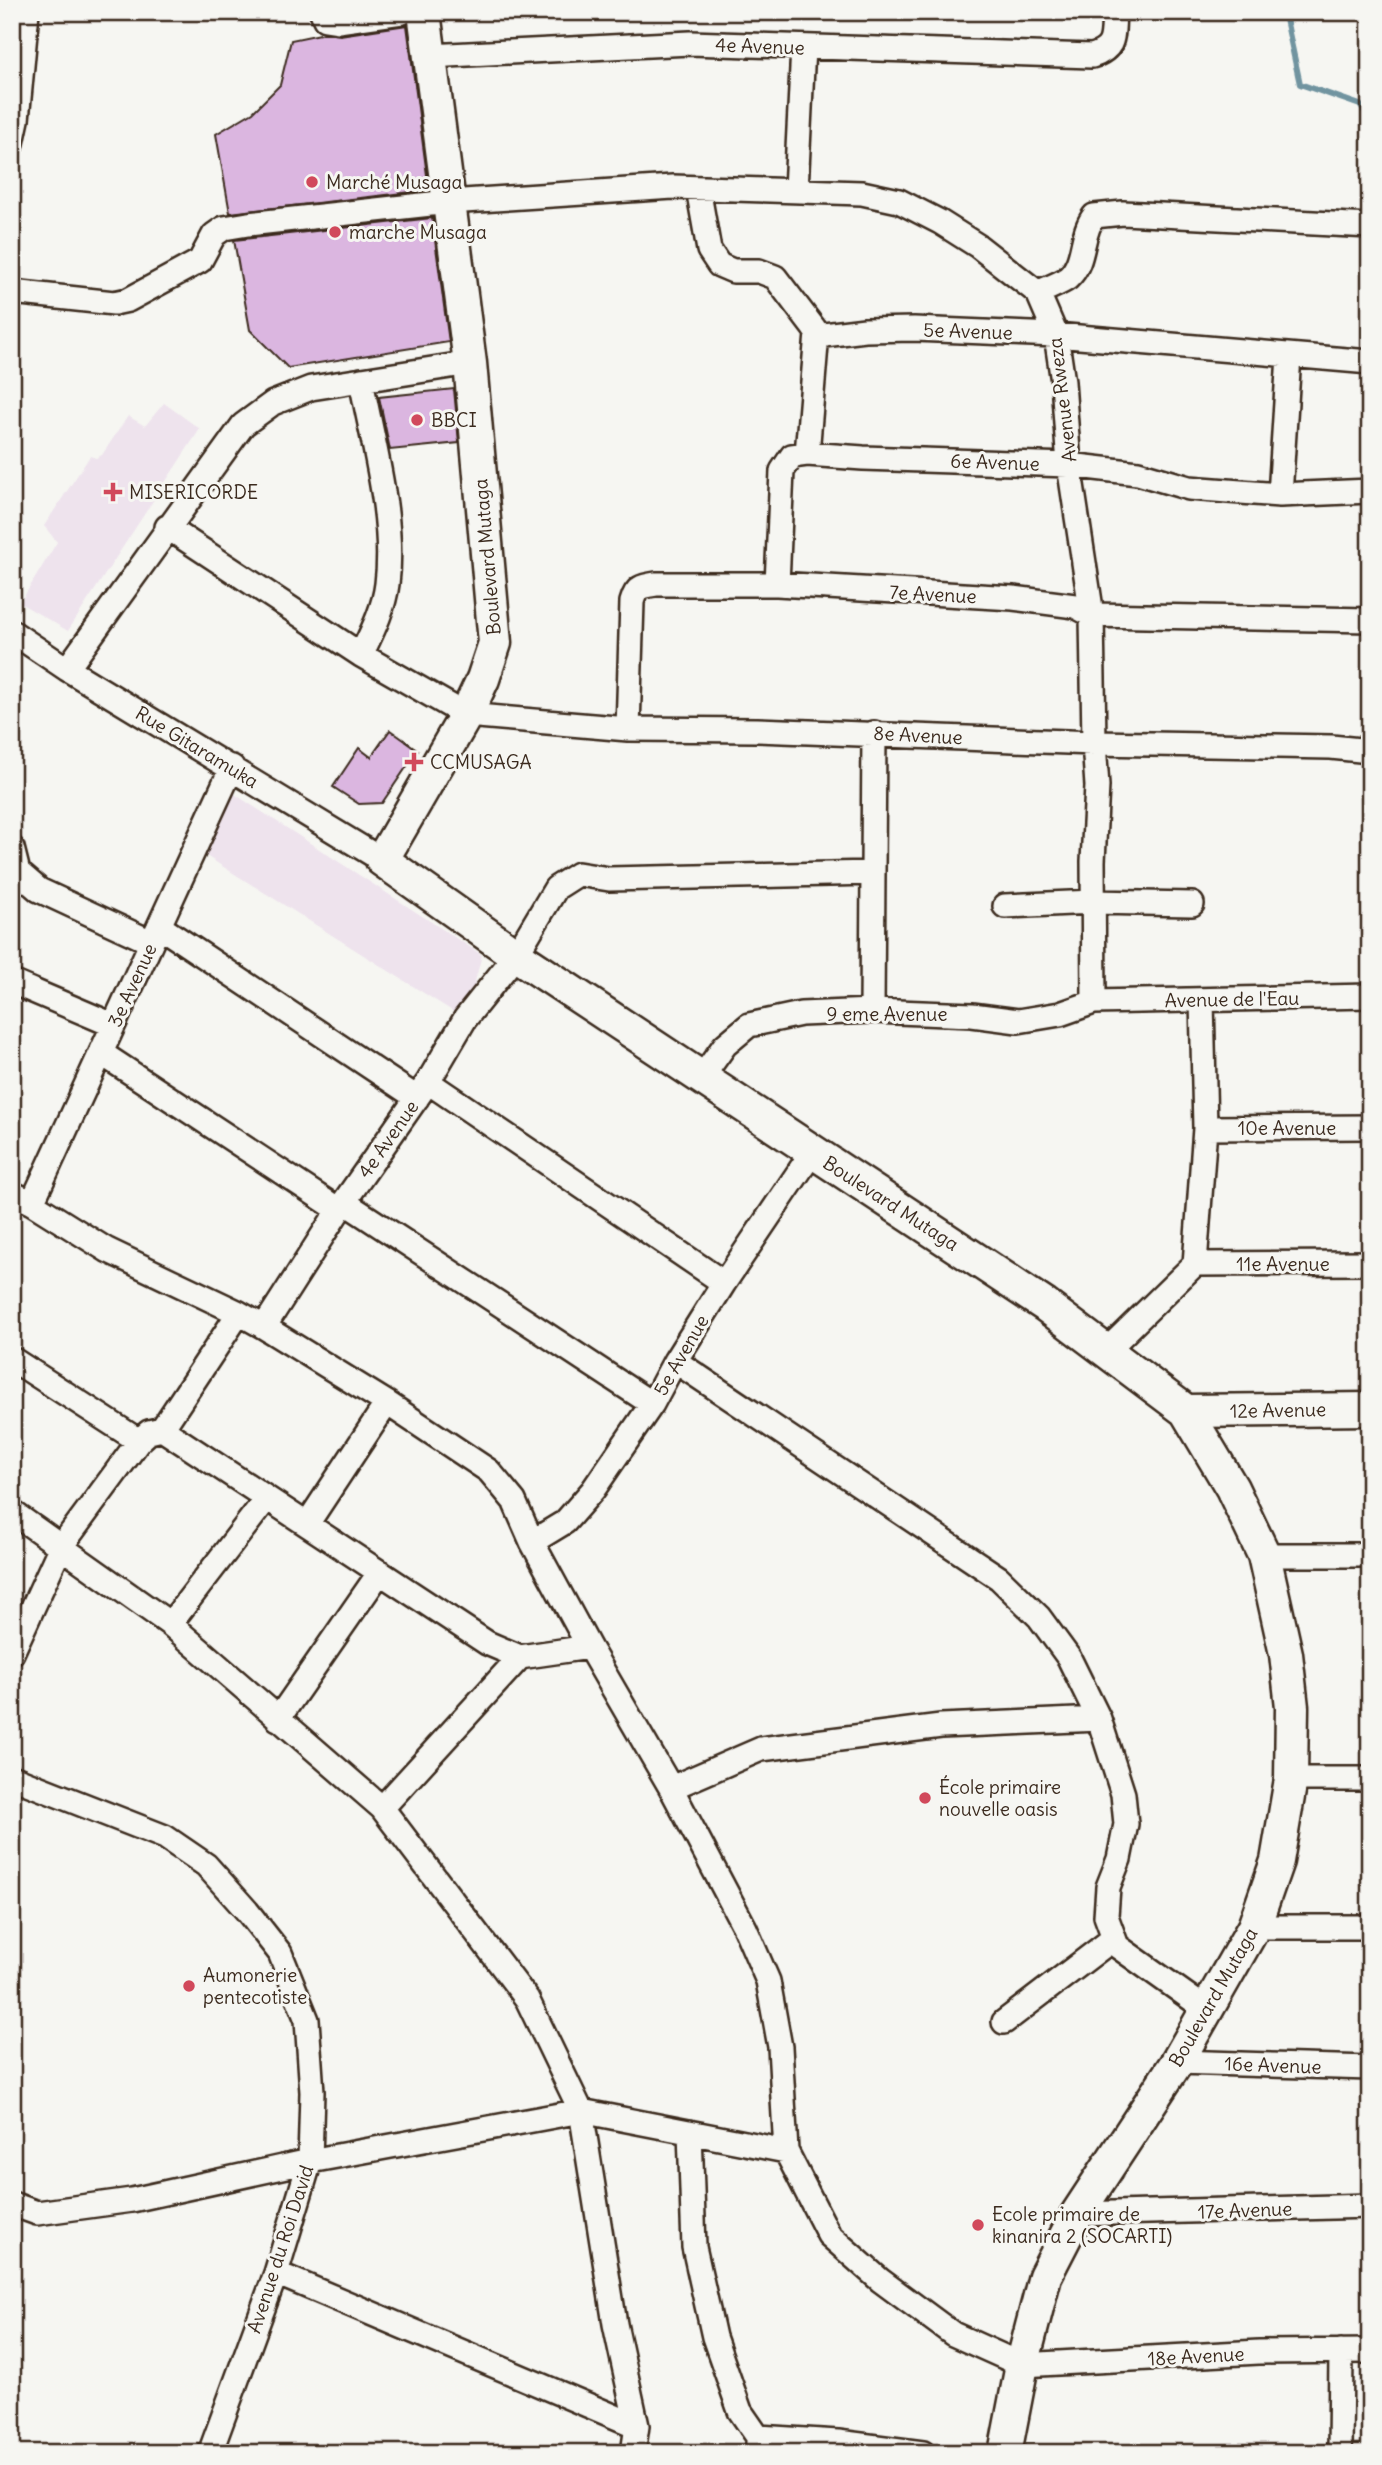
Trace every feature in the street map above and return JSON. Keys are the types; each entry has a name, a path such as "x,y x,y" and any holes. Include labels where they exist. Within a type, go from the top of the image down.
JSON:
{"street":[{"path":"12,143 17,120 17,78 27,12"},
{"path":"322,12 325,19 338,21 402,12"},
{"name":"Boulevard Mutaga","path":"424,12 470,363 495,629 492,657 466,715 382,860 516,955 1045,1305 1186,1411 1232,1488 1264,1555 1286,1654 1292,1707 1291,1779 1277,1861 1254,1927 1208,2010 1077,2214 1045,2276 1022,2365 1005,2453"},
{"name":"4e Avenue","path":"429,56 691,43 1092,56 1105,52 1111,44 1114,12"},
{"path":"796,190 803,47"},
{"name":"Avenue Rweza","path":"12,292 114,303 128,300 200,261 214,235 223,228 449,202 673,187 862,193 900,201 978,246 1038,293 1056,335 1063,382 1069,465 1091,615 1097,786 1093,860 1094,1002"},
{"path":"698,188 709,250 719,265 733,271 759,271 775,277 817,333 807,454 792,456 782,471 776,584"},
{"path":"1038,293 1068,278 1078,266 1085,231 1094,216 1123,213 1370,226"},
{"name":"5e Avenue","path":"817,333 824,335 864,330 914,329 1056,335 1370,362"},
{"path":"1280,495 1289,356"},
{"path":"67,669 243,425 273,403 311,388 470,363"},
{"path":"361,380 388,530 387,584 382,610 361,655"},
{"name":"6e Avenue","path":"807,454 1069,465 1138,472 1189,488 1280,495 1370,491"},
{"path":"167,527 361,655 466,715"},
{"name":"7e Avenue","path":"628,729 632,602 634,592 642,586 776,584 1013,598 1075,606 1091,615 1370,620"},
{"name":"Rue Gitaramuka","path":"12,632 67,669 382,860"},
{"name":"8e Avenue","path":"466,715 628,729 874,733 1094,743 1331,747 1370,751"},
{"path":"872,1011 874,733"},
{"name":"3e Avenue","path":"22,1198 101,1053 232,767"},
{"path":"12,848 18,872 39,890 155,934 422,1090 724,1283"},
{"name":"4e Avenue","path":"264,1327 342,1206 422,1090 466,1019 516,955 556,888 578,874 608,879 873,873"},
{"path":"1005,906 1093,902 1192,904"},
{"path":"12,982 113,1025"},
{"name":"Avenue de l'Eau","path":"1094,1002 1370,996"},
{"path":"1107,1350 1195,1264 1205,1128 1202,1000"},
{"name":"9 eme Avenue","path":"702,1077 725,1045 749,1025 801,1014 872,1011 972,1015 1018,1021 1060,1014 1094,1002"},
{"path":"101,1053 652,1404"},
{"name":"10e Avenue","path":"1205,1128 1370,1128"},
{"name":"5e Avenue","path":"532,1542 565,1522 593,1490 652,1404 675,1361 724,1283 813,1151"},
{"path":"22,1198 107,1250 264,1327 387,1403 489,1471 514,1500 532,1542 671,1788 745,1928 768,1981 780,2047 786,2151 829,2235 880,2280 953,2333 1022,2365"},
{"name":"11e Avenue","path":"1195,1264 1370,1263"},
{"path":"12,1653 60,1548 139,1441 149,1432 162,1429 239,1313"},
{"path":"12,1359 139,1441"},
{"path":"675,1361 999,1578 1040,1617 1069,1658 1099,1719 1123,1794 1126,1824 1119,1858 1108,1887 1106,1916 1117,1946 1208,2010"},
{"path":"307,1524 387,1403"},
{"name":"12e Avenue","path":"1186,1411 1370,1409"},
{"path":"162,1429 487,1643 520,1657 589,1647"},
{"path":"170,1624 267,1498"},
{"path":"12,1512 170,1624 382,1808 527,1999 581,2111 615,2324 637,2426 633,2453"},
{"path":"1264,1555 1370,1555"},
{"path":"278,1719 380,1572"},
{"path":"382,1808 520,1657"},
{"path":"671,1788 761,1749 941,1726 1099,1719"},
{"name":"Avenue du Roi David","path":"12,1777 165,1837 206,1866 280,1953 307,2020 312,2092 310,2161 276,2273 210,2453"},
{"path":"1291,1779 1370,1779"},
{"path":"1254,1927 1370,1927"},
{"path":"1004,2022 1114,1938"},
{"name":"16e Avenue","path":"1177,2062 1370,2068"},
{"path":"12,2204 37,2213 132,2200 310,2161 581,2111 786,2151"},
{"path":"690,2132 694,2247 708,2312 740,2411 758,2445 838,2442 923,2453"},
{"name":"17e Avenue","path":"1077,2214 1370,2206"},
{"path":"276,2273 637,2426"},
{"path":"1340,2453 1341,2351"},
{"name":"18e Avenue","path":"1022,2365 1259,2352 1370,2351"}],"shaded area":[{"name":"MISERICORDE","path":"164,403 200,429 68,631 20,603 57,542 44,526 90,456 96,458 102,455 128,416 145,426"},
{"path":"230,791 482,955 465,1019 195,849"}],"building":[{"path":"407,25 429,190 230,213 216,134 253,112 280,85 291,40 325,33 340,35"},
{"path":"432,218 449,342 288,368 250,330 234,240"},
{"name":"BBCI","path":"454,389 459,443 390,450 379,397"},
{"name":"CCMUSAGA","path":"390,730 418,750 382,803 359,804 333,787 359,748 371,757"}],"waterway":[{"path":"1278,12 1286,19 1300,84 1360,105 1370,119"}],"place":[{"name":"Marché Musaga","path":"312,182"},
{"name":"marche Musaga","path":"335,232"},
{"name":"BBCI","path":"417,420"},
{"name":"MISERICORDE","path":"113,492"},
{"name":"CCMUSAGA","path":"414,762"},
{"name":"École primaire nouvelle oasis","path":"925,1798"},
{"name":"Aumonerie pentecotiste","path":"189,1986"},
{"name":"Ecole primaire de kinanira 2 (SOCARTI)","path":"978,2225"}]}
